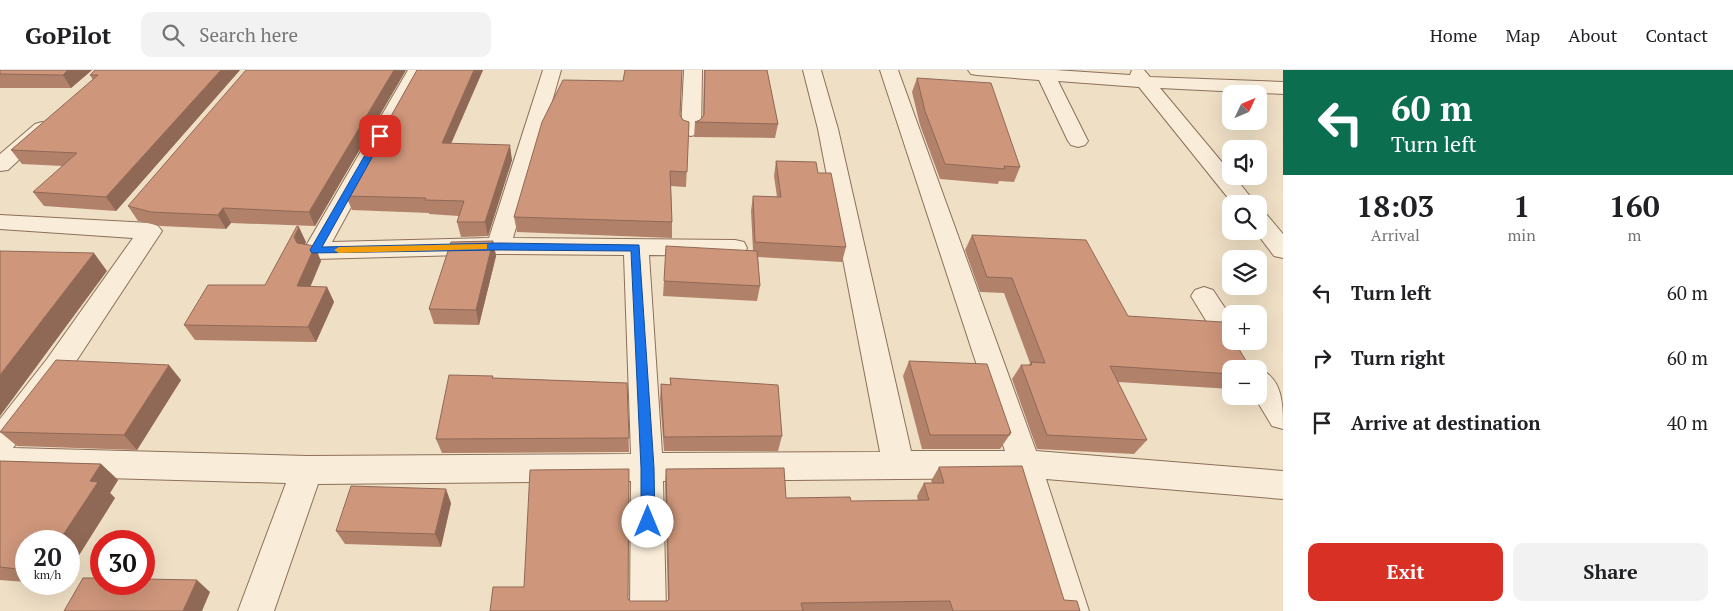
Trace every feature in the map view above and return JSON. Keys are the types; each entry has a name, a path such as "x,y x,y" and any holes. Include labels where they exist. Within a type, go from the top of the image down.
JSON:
{"street":[{"path":"417,70 316,250 499,246 735,248"},
{"path":"499,246 552,70"},
{"path":"692,130 693,70"},
{"path":"812,70 828,129 898,465"},
{"path":"888,70 1025,464 1071,611"},
{"path":"977,70 1046,75 1140,76 1283,88"},
{"path":"1046,75 1078,141"},
{"path":"1140,76 1238,195"},
{"path":"0,165 57,114"},
{"path":"0,222 122,221 150,231 57,367 0,442"},
{"path":"1267,230 1283,250"},
{"path":"636,248 647,468 648,611"},
{"path":"1204,296 1222,324"},
{"path":"1267,392 1283,417"},
{"path":"0,461 307,470 1025,464 1283,485"},
{"path":"256,611 307,470"}],"building":[{"path":"0,70 68,70 63,75 0,74"},
{"path":"95,70 221,70 106,197 33,192 77,153 11,150 98,75 90,75"},
{"path":"246,70 394,70 309,212 223,208 218,215 151,212 128,206"},
{"path":"417,70 474,70 442,143 510,145 485,222 457,222 464,201 346,196"},
{"path":"625,70 682,70 680,115 683,120 689,122 687,172 670,171 672,222 514,217 542,122 563,80 623,81"},
{"path":"705,70 767,70 778,124 695,122 704,115"},
{"path":"917,78 991,83 1020,167 1004,166 1005,169 945,164 925,111"},
{"path":"776,161 816,162 818,173 831,173 846,247 755,242 753,196 781,197"},
{"path":"297,226 299,227 294,237 297,243 315,246 297,286 327,287 308,327 184,325 208,285 265,285"},
{"path":"972,235 1086,240 1128,316 1222,322 1222,350 1239,350 1246,360 1222,360 1222,373 1110,366 1147,440 1047,435 1021,365 1032,365 1031,362 1045,363 1012,278 987,277"},
{"path":"493,241 476,310 429,309 451,242"},
{"path":"666,246 757,251 760,286 664,281"},
{"path":"0,251 94,253 0,375"},
{"path":"56,360 169,365 124,435 0,432"},
{"path":"909,361 987,364 1011,433 1009,433 1010,435 930,435"},
{"path":"449,375 627,383 629,438 436,439"},
{"path":"670,378 778,385 782,436 664,437 661,384 671,385"},
{"path":"0,461 101,464 90,481 98,482 66,530 15,530 15,569 0,567"},
{"path":"1022,466 1064,600 1077,601 1080,611 953,611 950,601 801,603 803,611 490,611 493,587 524,587 530,470 629,469 628,599 630,601 667,601 669,599 666,469 784,468 786,498 850,497 851,501 929,500 924,483 944,483 939,467"},
{"path":"351,486 446,489 435,534 336,531"},
{"path":"83,578 90,578 90,595 155,595 155,579 197,580 183,611 64,611 73,595 80,595 80,583"}],"slow traffic":[{"path":"339,250 484,247"}],"route":[{"path":"380,136 316,250 499,246 636,248 648,522"}]}
